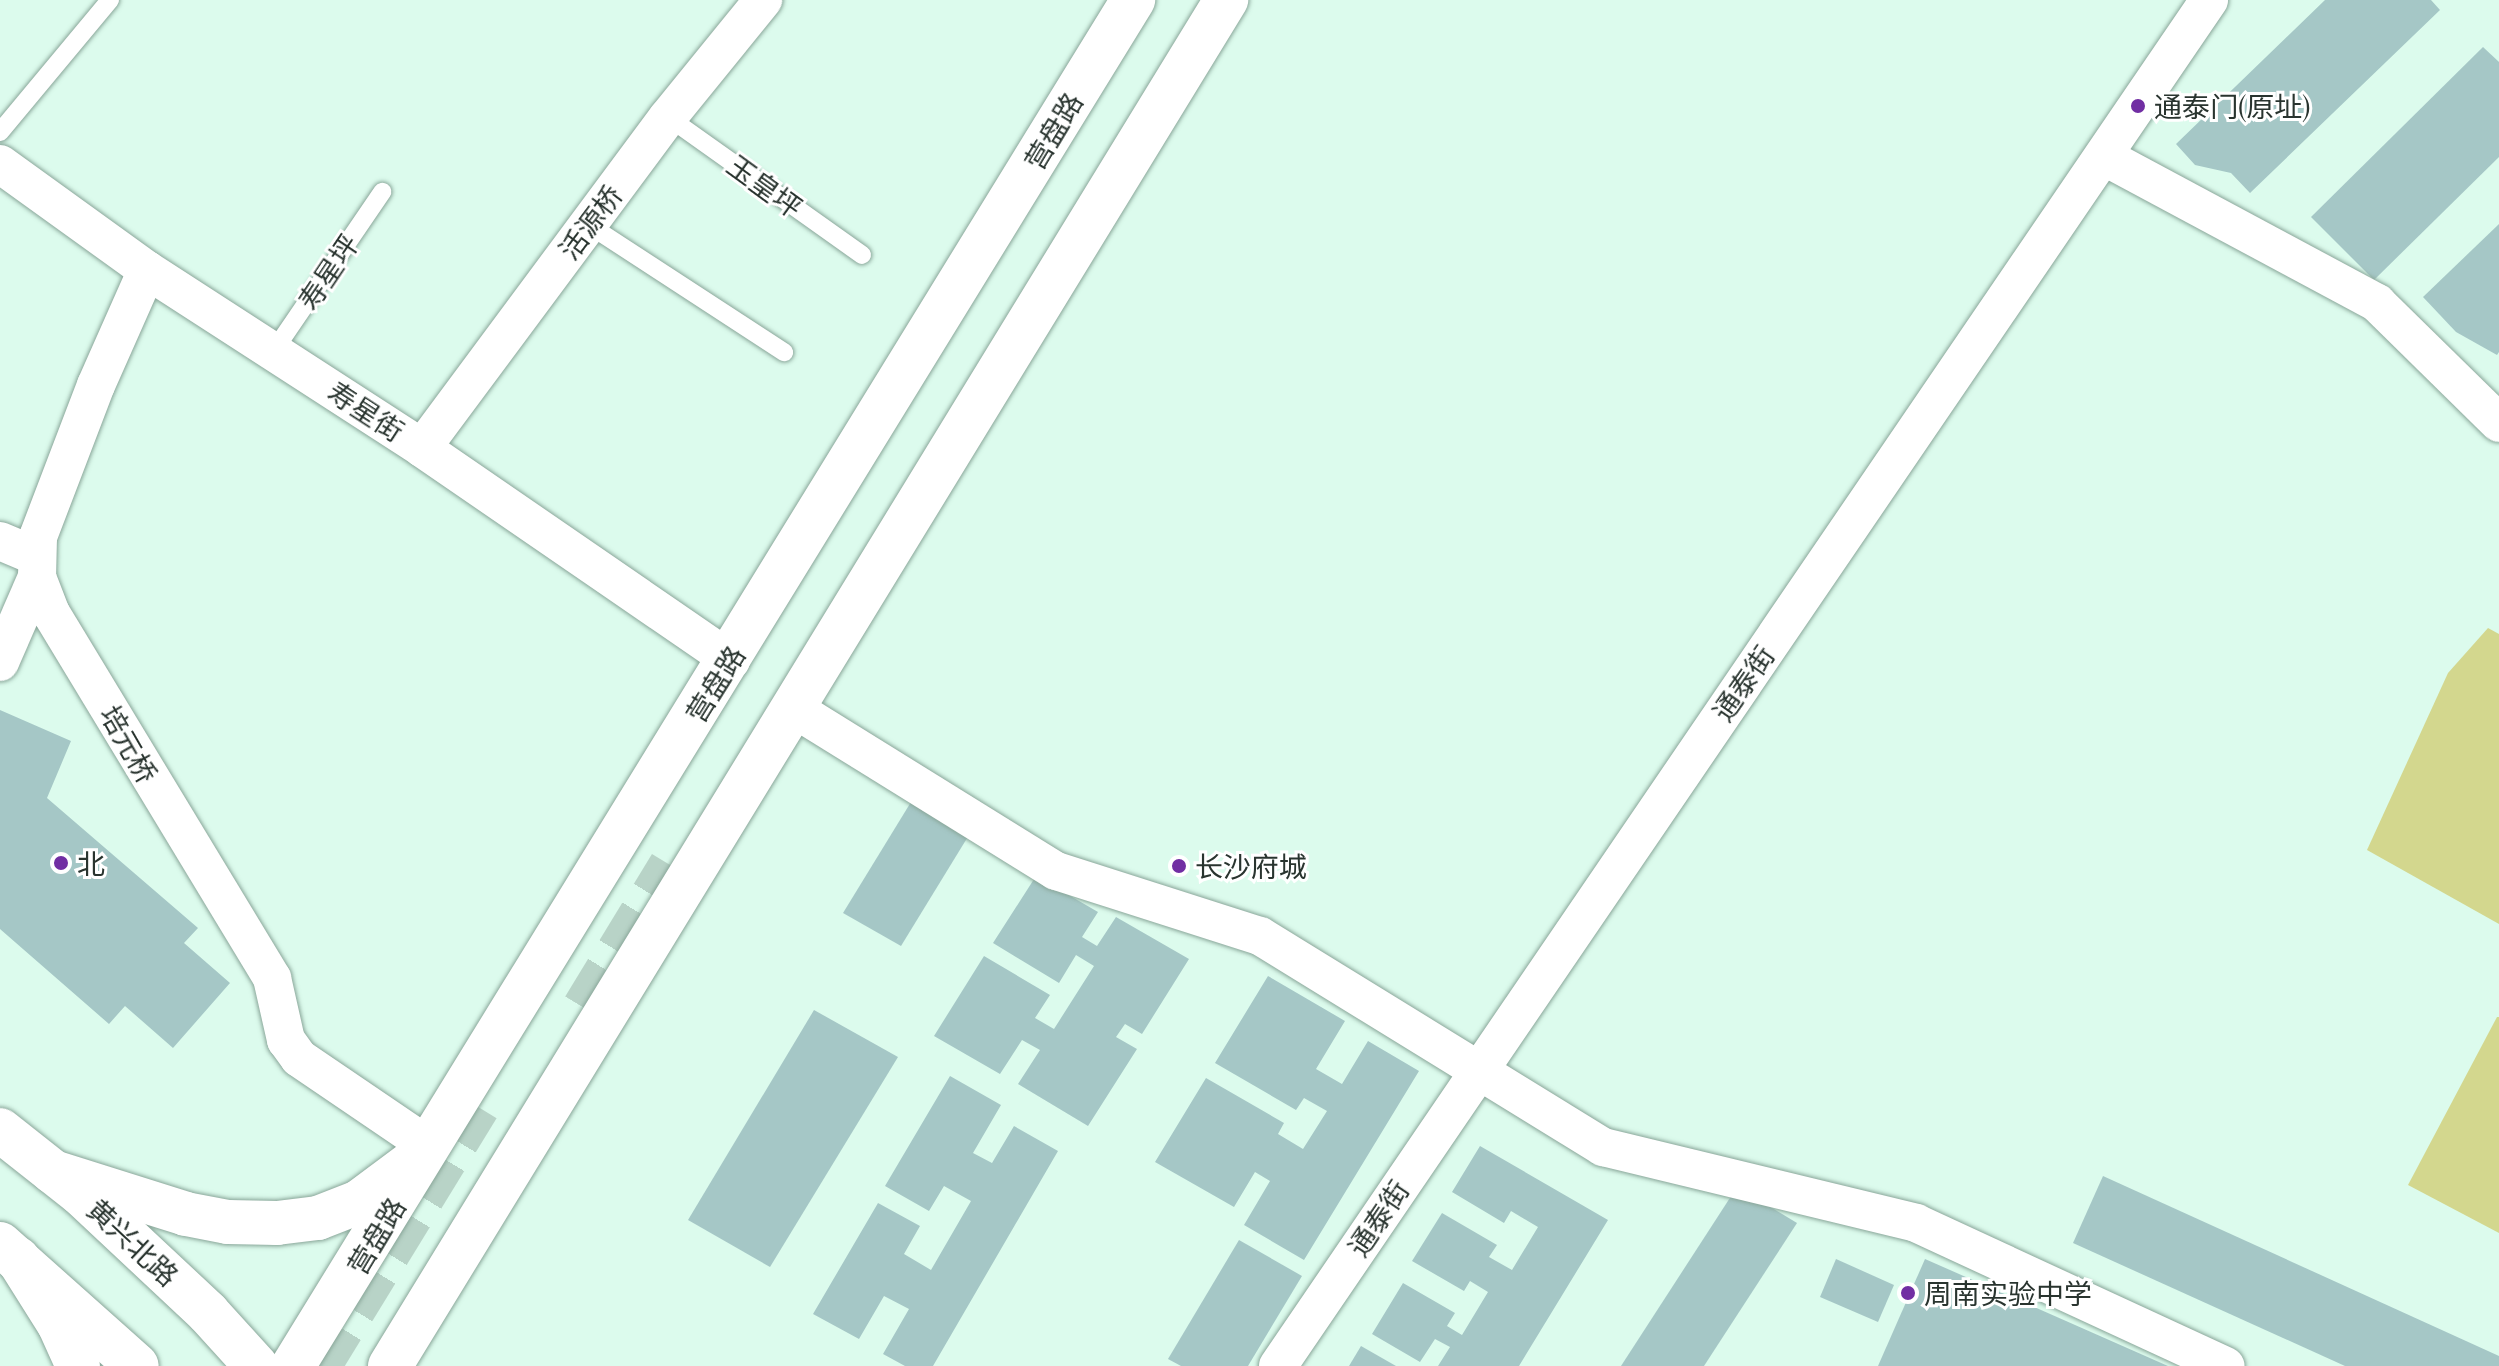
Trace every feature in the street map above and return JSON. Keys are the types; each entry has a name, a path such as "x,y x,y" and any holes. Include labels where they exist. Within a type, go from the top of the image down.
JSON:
{"main road":[{"path":"390,1366 1226,0"},
{"name":"营盘路","path":"293,1366 731,660 1130,1"},
{"name":"黄兴北路","path":"0,1130 81,1194 208,1313 256,1366"},
{"path":"53,1172 186,1214 228,1222 277,1223 318,1218 359,1202 430,1147"},
{"path":"9,1251 59,1324 78,1366"},
{"path":"9,1251 137,1366"}],"street":[{"name":"活源桥","path":"422,448 668,117 763,0"},
{"name":"通泰街","path":"1278,1366 1477,1070 2105,157 2209,0"},
{"path":"2105,157 2377,303 2499,423"},
{"name":"寿星街","path":"0,164 147,270 422,448 731,660"},
{"path":"0,662 36,567 38,537 74,441 147,270"},
{"path":"0,541 36,567"},
{"name":"培元桥","path":"36,567 51,613 187,844 272,978 286,1040 299,1058 430,1147"},
{"path":"793,708 1056,871 1260,936 1603,1147 1916,1223 2226,1366"}],"lane":[{"path":"0,132 110,0"},
{"name":"玉皇坪","path":"668,117 862,255"},
{"name":"寿星坪","path":"273,352 382,192"},
{"path":"589,225 784,352"}],"green space":[{"path":"2488,628 2499,634 2499,924 2367,850 2448,673"},
{"path":"2499,1017 2499,1233 2408,1185"}],"building":[{"path":"2325,0 2431,0 2440,10 2250,193 2231,173 2195,165 2176,144"},
{"path":"2483,47 2499,62 2499,157 2374,280 2311,217"},
{"path":"2499,224 2497,355 2456,332 2423,297"},
{"name":"北","path":"0,710 71,741 47,798 198,928 184,943 230,983 173,1048 125,1006 109,1024 0,929"},
{"path":"911,802 969,835 901,946 843,913"},
{"path":"1036,876 1098,912 1082,937 1097,946 1116,917 1189,959 1142,1034 1125,1024 1116,1037 1137,1049 1088,1126 1018,1084 1040,1050 1022,1040 1000,1074 934,1036 984,956 1050,995 1035,1018 1054,1029 1094,966 1076,955 1059,983 993,943"},
{"path":"1268,976 1345,1021 1316,1069 1342,1084 1368,1041 1419,1071 1304,1260 1244,1225 1270,1181 1255,1172 1234,1207 1155,1162 1206,1078 1284,1123 1278,1134 1303,1149 1327,1111 1304,1098 1296,1110 1215,1063"},
{"path":"814,1010 898,1057 770,1267 688,1220"},
{"path":"950,1076 1001,1105 973,1153 992,1163 1014,1126 1058,1151 933,1366 905,1366 883,1354 909,1309 884,1296 859,1339 813,1314 878,1203 920,1226 904,1254 931,1270 971,1201 944,1186 929,1211 885,1186"},
{"path":"1480,1146 1608,1220 1519,1366 1438,1366 1450,1347 1435,1339 1420,1362 1372,1334 1403,1283 1455,1313 1447,1326 1462,1335 1488,1292 1470,1281 1464,1291 1412,1261 1442,1213 1497,1245 1489,1257 1512,1270 1538,1227 1511,1211 1504,1223 1452,1192"},
{"path":"2103,1176 2499,1356 2499,1366 2345,1366 2073,1243"},
{"path":"1737,1187 1797,1223 1704,1366 1621,1366"},
{"path":"1239,1240 1302,1276 1248,1366 1181,1366 1168,1359"},
{"path":"1836,1259 1894,1285 1878,1322 1820,1297"},
{"path":"1925,1259 2168,1366 1878,1366"},
{"path":"1361,1346 1396,1366 1349,1366"}],"tunnel":[{"path":"584,1008 671,865"},
{"path":"319,1366 478,1107"}],"place":[{"name":"通泰门(原址)","path":"2138,106"},
{"name":"北","path":"61,863"},
{"name":"长沙府城","path":"1179,866"},
{"name":"周南实验中学","path":"1908,1293"}]}
